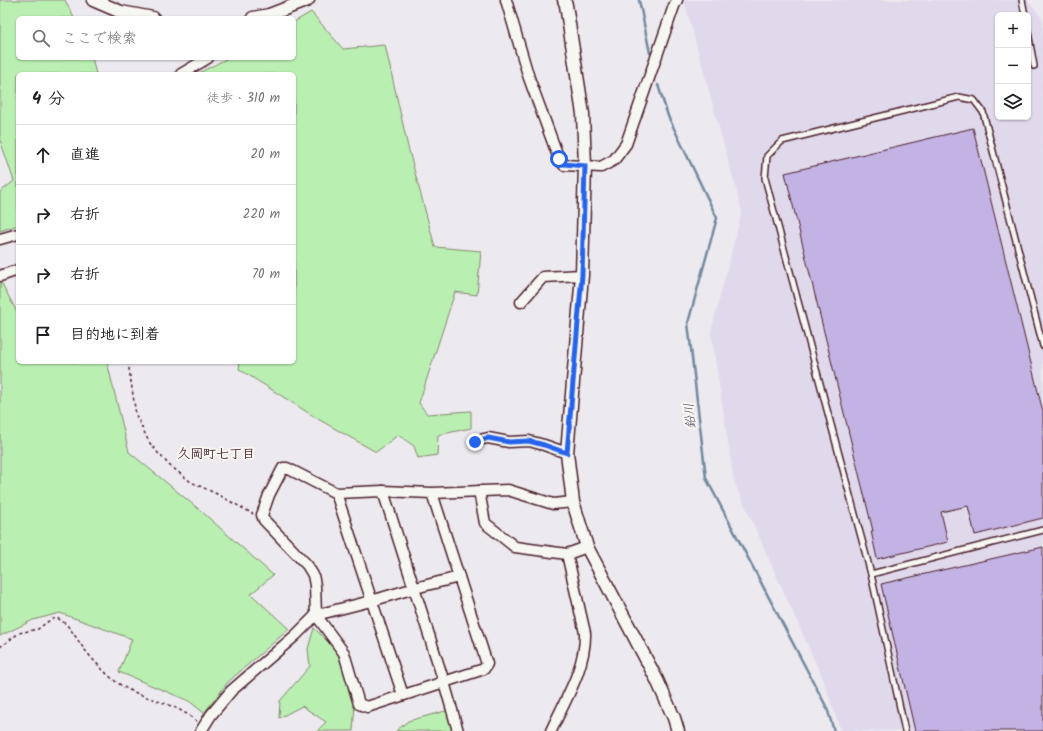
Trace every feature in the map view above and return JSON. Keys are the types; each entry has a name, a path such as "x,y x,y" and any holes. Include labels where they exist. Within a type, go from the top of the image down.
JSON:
{"street":[{"path":"93,0 121,12 142,16"},
{"path":"267,16 308,0"},
{"path":"506,0 529,78 559,159 564,164 601,167 614,160 626,144 677,0"},
{"path":"564,0 583,114 585,166 582,275 567,453 573,502 587,547 656,680 674,718 678,731"},
{"path":"184,72 205,60"},
{"path":"0,239 16,235"},
{"path":"0,276 16,271"},
{"path":"521,302 543,277 582,275"},
{"path":"475,442 488,438 509,442 529,441 567,453"},
{"path":"432,493 487,664 484,669 367,707 359,704 344,652 316,615 315,585 313,575 307,565 264,520 262,515 283,468 287,468 336,493 432,493 508,490 553,504 573,502"},
{"path":"478,491 485,523 515,547 566,554 587,547"},
{"path":"383,492 415,588 458,731"},
{"path":"336,493 403,696"},
{"path":"551,731 581,664 585,645 585,633 566,554"},
{"path":"202,729 231,691 296,635 316,615 459,577"}],"lane":[{"path":"1022,0 1024,12"},
{"path":"1031,48 1034,66"},
{"path":"905,731 871,574 764,178 767,156 782,141 959,97 974,100 984,112 1043,346"},
{"path":"871,574 1043,530"}],"path":[{"path":"128,364 136,415 148,442 169,466 190,482 218,494 264,520"},
{"path":"0,647 19,633 38,629 50,620 57,618 64,621 86,651 115,681 140,695 170,705 190,715 202,729"}],"shaded area":[{"path":"684,0 1027,0 1043,19 1043,731 841,731 822,677 734,481 711,332 742,211"}],"green space":[{"path":"0,0 65,0 73,16 16,16 16,60 92,60 96,72 16,72 16,226 0,231 0,192 14,181 0,140"},
{"path":"311,12 343,49 385,45 408,147 435,247 481,251 477,295 455,292 419,403 427,414 471,411 471,428 438,435 437,455 418,458 414,446 398,435 376,452 318,419 239,369 240,364 296,364 296,72 201,72 224,60 296,60 296,21"},
{"path":"0,280 16,310 16,364 107,364 129,452 201,511 273,575 251,594 289,629 229,681 204,713 189,701 119,672 132,639 60,613 33,620 0,636"},
{"path":"314,628 337,651 355,704 353,731 317,731 326,722 302,706 279,718 280,701 310,666 308,649"},
{"path":"449,710 455,731 396,731 408,721"}],"building":[{"path":"973,128 1043,412 1043,518 975,535 968,506 941,512 948,542 877,559 871,531 873,531 785,173"},
{"path":"1043,547 1043,731 915,731 881,584"}],"waterway":[{"name":"鉛川","path":"639,0 650,53"},
{"name":"鉛川","path":"658,85 668,116 717,218 688,323 706,478 827,708 834,731"}],"district":[{"name":"久岡町七丁目","path":"216,453"}],"route":[{"path":"475,442 488,438 509,442 529,441 567,453 582,275 585,166 564,164 559,159"}]}
